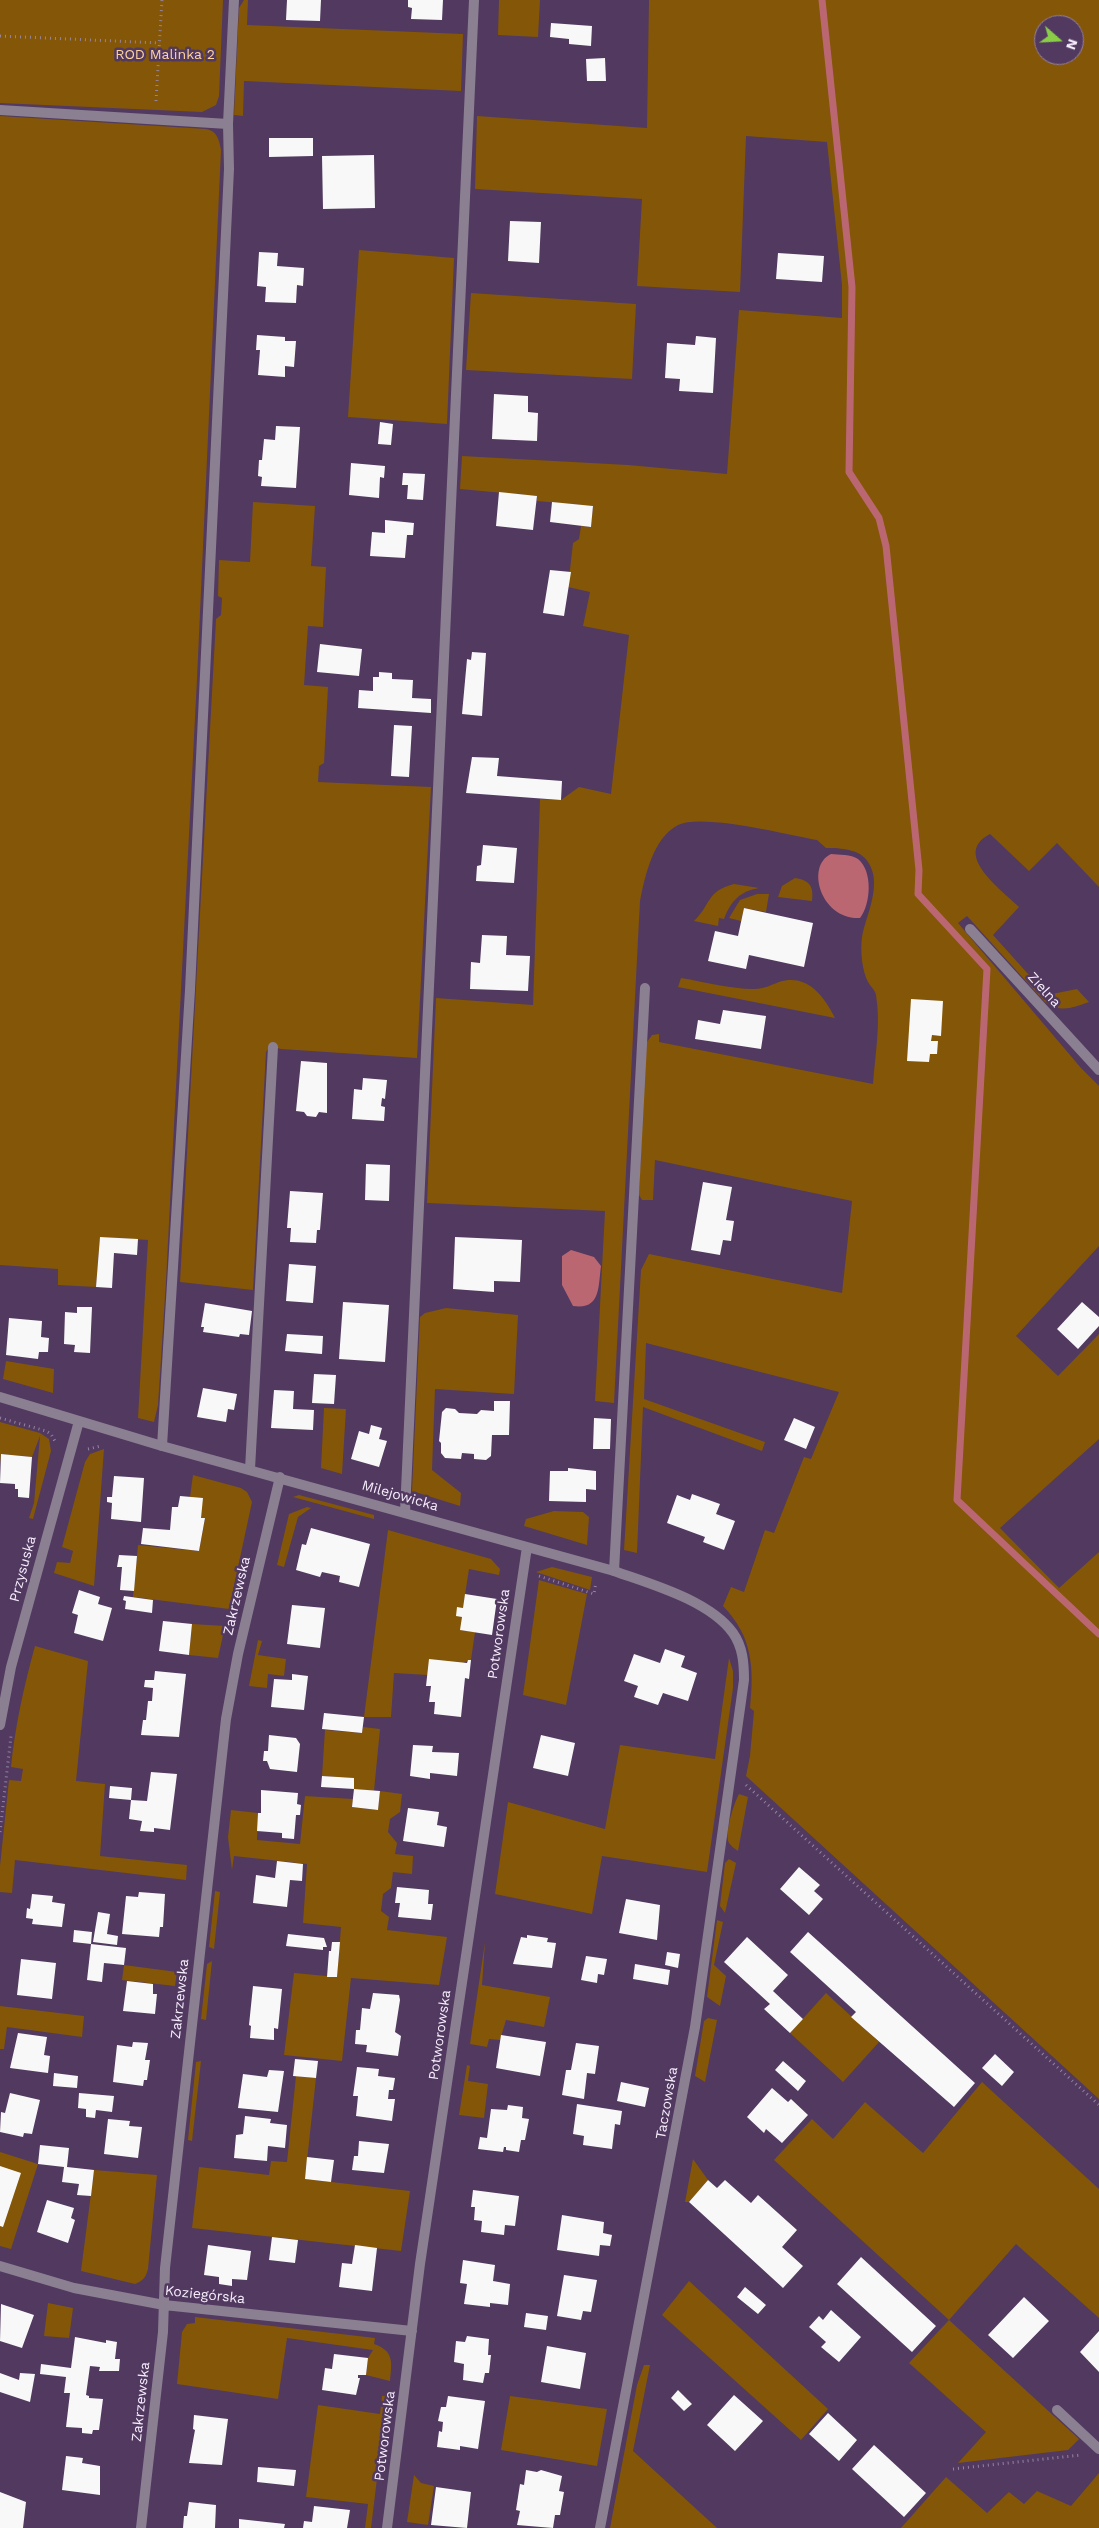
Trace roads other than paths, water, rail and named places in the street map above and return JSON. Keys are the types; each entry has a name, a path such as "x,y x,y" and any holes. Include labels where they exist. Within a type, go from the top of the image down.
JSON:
{"street":[{"path":"162,1446 190,990 229,170 228,124 234,0"},
{"path":"405,1512 474,0"},
{"path":"0,110 228,124"},
{"name":"Zielna","path":"970,928 1099,1070"},
{"path":"614,1572 645,988"},
{"path":"250,1469 273,1047"},
{"name":"Milejowicka","path":"0,1397 162,1446 280,1477 599,1567 675,1594 720,1619 733,1633 741,1650 744,1680"},
{"name":"Przysuska","path":"0,1725 11,1667 79,1421"},
{"name":"Zakrzewska","path":"141,2528 164,2305 167,2249 226,1719 238,1654 280,1477"},
{"name":"Potworowska","path":"387,2528 412,2331 527,1547"},
{"name":"Taczowska","path":"600,2528 695,2027 729,1772 744,1680"},
{"name":"Koziegórska","path":"0,2266 74,2288 164,2305 412,2331"},
{"path":"1057,2410 1099,2449"}],"waterway":[{"path":"822,0 852,287 849,472 879,518 886,546 919,870 918,894 987,969 957,1500 1099,1634"}],"park label":[{"name":"ROD Malinka 2","path":"165,55"}]}
